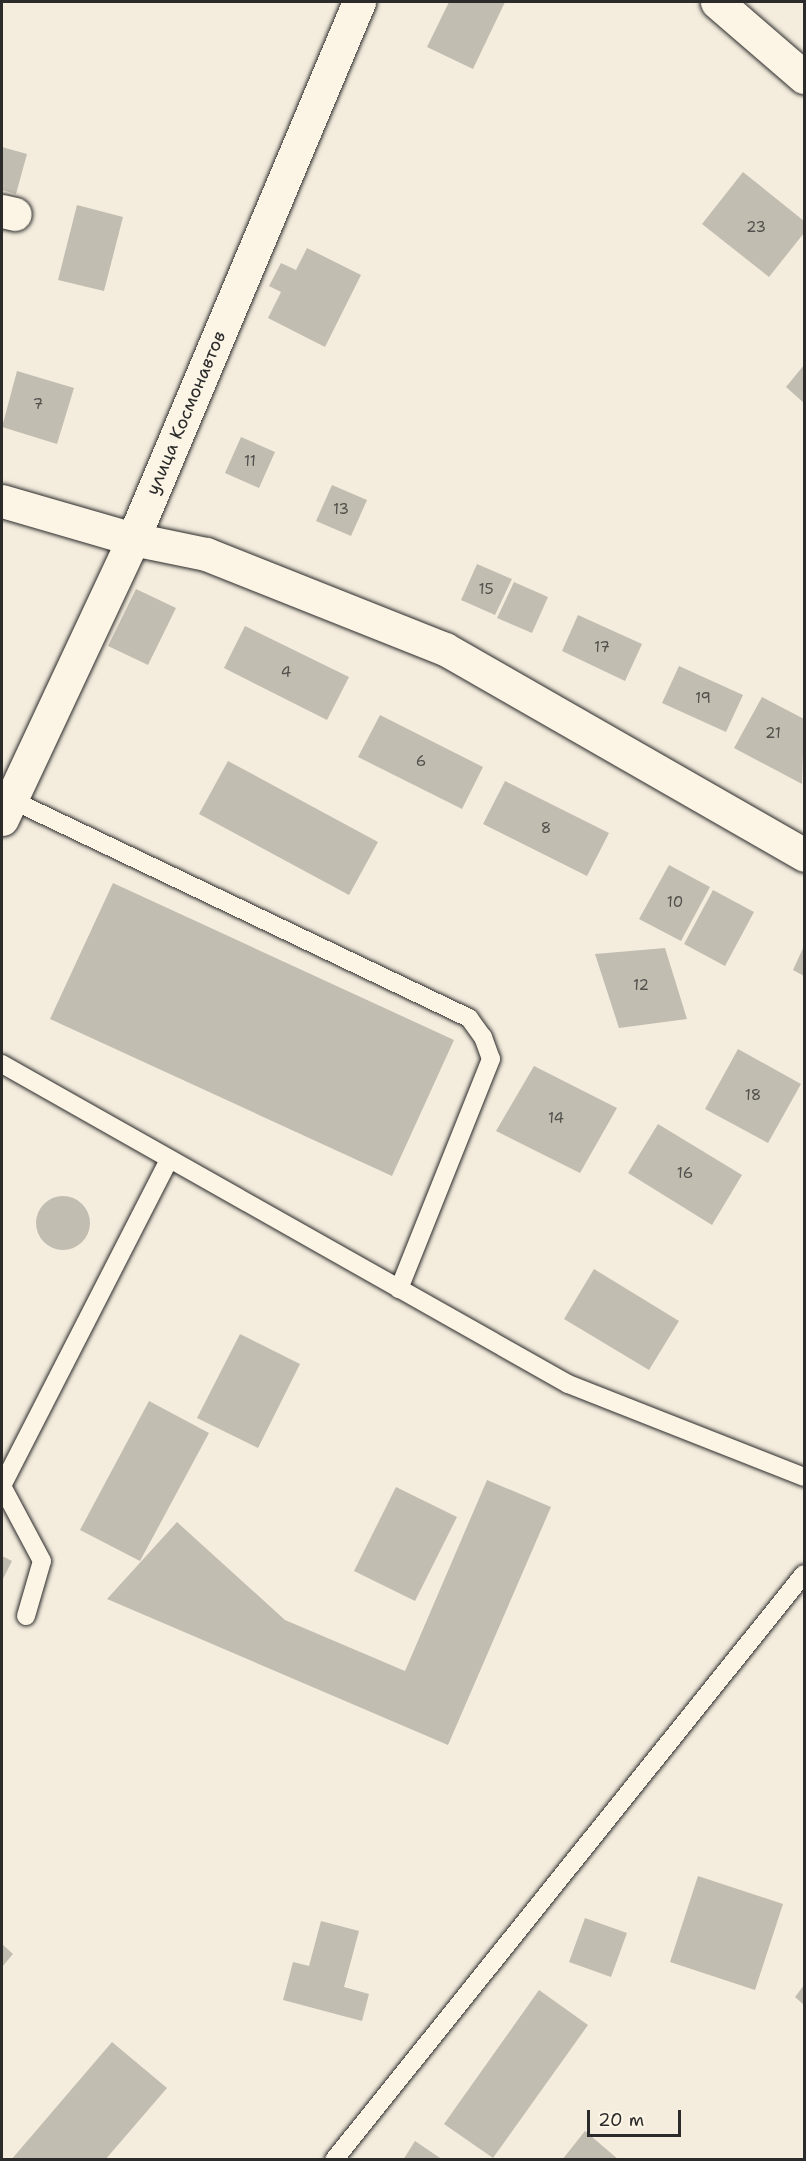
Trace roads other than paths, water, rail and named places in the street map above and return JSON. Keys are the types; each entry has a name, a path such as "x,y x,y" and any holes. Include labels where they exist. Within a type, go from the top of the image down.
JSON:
{"main road":[{"name":"улица Космонавтов","path":"4,805 134,539 359,2"},
{"path":"717,2 804,77"},
{"path":"2,501 134,539 206,554 445,649 804,855"}],"lane":[{"path":"4,805 469,1018 483,1036 491,1059 399,1288"},
{"path":"2,1064 568,1384 804,1477"},
{"path":"26,1616 42,1561 2,1486 169,1159"},
{"path":"334,2160 804,1574"}]}
